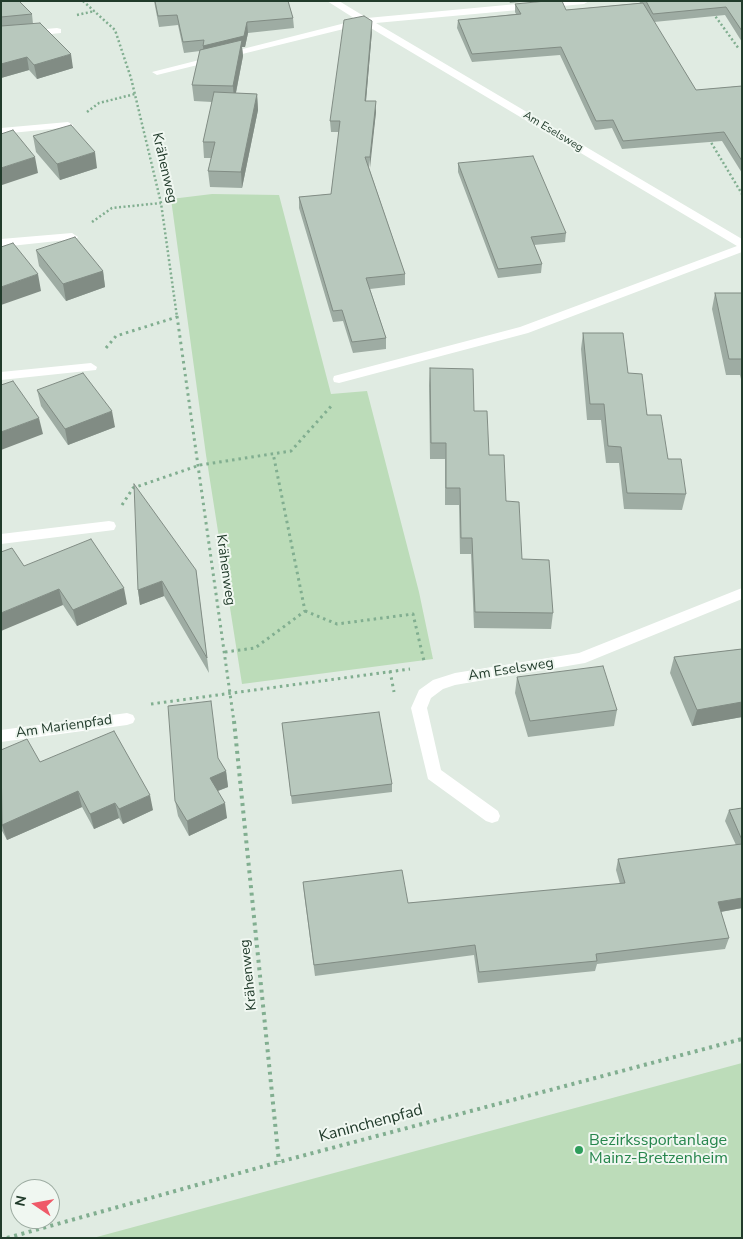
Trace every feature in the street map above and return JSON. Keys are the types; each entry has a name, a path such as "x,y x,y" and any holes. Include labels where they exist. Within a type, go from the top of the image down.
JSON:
{"street":[{"name":"Am Eselsweg","path":"332,1 742,244"},
{"path":"157,72 364,20 584,1"},
{"path":"1,36 57,31"},
{"path":"1,131 68,125"},
{"path":"1,243 72,237"},
{"path":"340,379 524,330 742,248"},
{"path":"1,376 91,367"},
{"path":"1,539 109,526"},
{"name":"Am Eselsweg","path":"492,816 434,774 419,708 425,694 438,684 454,679 580,659 619,645 742,592"},
{"name":"Am Marienpfad","path":"1,736 127,719"}],"path":[{"name":"Krähenweg","path":"83,1 115,30 135,94 161,203 200,465 231,694 279,1162"},
{"path":"710,9 739,49"},
{"path":"74,16 94,11"},
{"path":"99,103 135,94"},
{"path":"707,137 742,194"},
{"path":"112,208 161,203"},
{"path":"116,336 177,318"},
{"path":"133,488 200,465 291,451 332,405 340,379"},
{"path":"273,453 306,611"},
{"path":"225,652 255,648 306,611"},
{"path":"306,611 337,624 414,614 425,666"},
{"path":"149,705 416,668"},
{"path":"390,671 395,700"},
{"name":"Kaninchenpfad","path":"7,1238 279,1162 742,1039"}],"green space":[{"path":"212,194 279,195 331,394 367,391 419,592 433,659 242,684 206,455 171,199"},
{"name":"Bezirkssportanlage Mainz-Bretzenheim","path":"742,1063 742,1238 93,1238"}],"building":[{"path":"1,1 19,1 32,14 1,17"},
{"path":"155,1 288,1 293,18 247,22 244,36 203,46 204,40 183,42 177,15 158,16"},
{"path":"562,1 566,10 643,3 696,90 742,86 742,161 724,132 623,141 613,120 596,121 561,47 472,54 458,20 521,14 515,4"},
{"path":"646,1 742,1 742,31 726,7 653,14"},
{"path":"364,16 372,21 365,101 376,101 370,157 365,157 405,274 366,278 386,338 352,342 342,310 333,311 299,197 331,194 340,121 330,121 344,20"},
{"path":"40,23 71,54 34,65 27,57 1,64 1,26"},
{"path":"242,40 233,86 192,85 200,50"},
{"path":"214,92 257,94 241,172 208,171 215,142 203,142"},
{"path":"71,125 95,152 57,164 33,136"},
{"path":"13,130 35,157 1,168 1,134"},
{"path":"533,156 566,233 531,237 542,264 498,269 458,163"},
{"path":"75,237 103,271 63,284 36,250"},
{"path":"13,243 38,274 1,287 1,247"},
{"path":"715,293 742,293 742,359 729,359"},
{"path":"583,333 623,333 628,373 642,374 647,415 661,415 668,459 681,459 686,494 627,493 621,447 608,446 604,404 590,404"},
{"path":"430,368 473,369 474,411 487,411 489,455 504,455 506,501 519,502 522,559 549,560 553,613 475,612 472,538 461,538 460,488 446,488 446,443 431,443"},
{"path":"83,373 112,411 65,429 37,390"},
{"path":"13,381 39,418 1,432 1,385"},
{"path":"134,484 196,570 207,658 162,581 138,590"},
{"path":"91,539 124,588 73,610 59,589 1,613 1,552 12,548 24,566"},
{"path":"742,649 742,702 697,710 674,657"},
{"path":"603,666 617,710 530,721 517,677"},
{"path":"211,701 218,758 226,771 210,778 225,803 187,821 175,801 168,706"},
{"path":"379,712 392,784 291,796 282,723"},
{"path":"114,731 150,795 119,809 115,803 90,814 78,791 2,825 1,750 27,739 40,762"},
{"path":"742,808 742,840 729,810"},
{"path":"742,844 742,898 718,902 729,938 596,954 597,961 479,972 475,945 314,965 303,882 402,870 408,903 625,883 618,859"}],"place":[{"name":"Bezirkssportanlage Mainz-Bretzenheim","path":"579,1150"}]}
